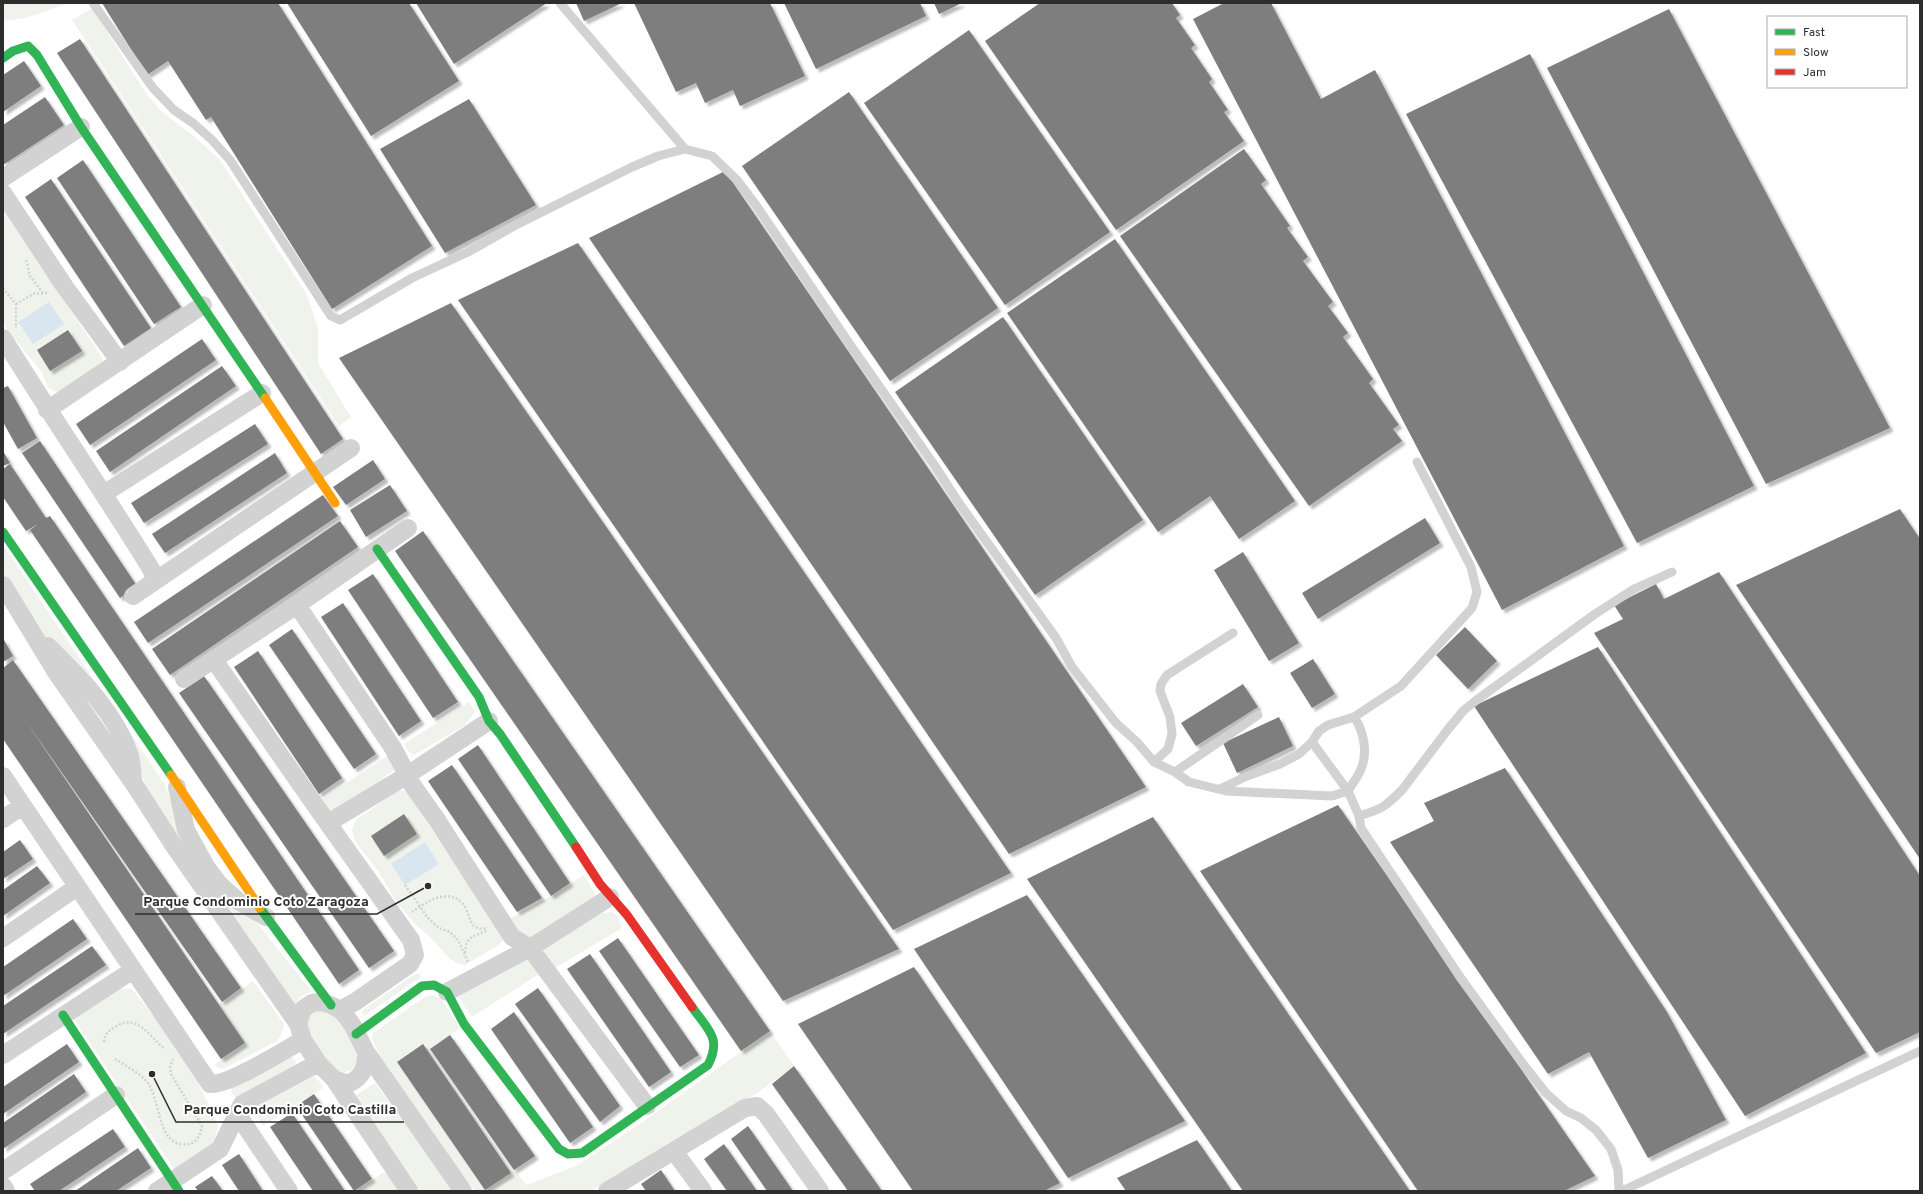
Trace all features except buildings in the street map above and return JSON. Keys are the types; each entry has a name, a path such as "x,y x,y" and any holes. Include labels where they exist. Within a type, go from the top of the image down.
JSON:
{"street":[{"path":"3,58 13,51 28,46 37,54 81,127 203,305 335,503"},
{"path":"3,178 81,127"},
{"path":"3,193 65,287 120,362"},
{"path":"48,410 203,305"},
{"path":"5,341 48,410 105,494 151,569 155,581"},
{"path":"105,494 262,393"},
{"path":"133,596 351,448"},
{"path":"184,679 297,605 408,528"},
{"path":"3,532 176,782 186,830 207,868 219,884 238,902 266,917 335,1007 353,1026 366,1052 463,1191"},
{"path":"356,1034 422,986 434,985 447,992 464,1024 559,1149 568,1154 582,1153 647,1106 708,1065 714,1053 714,1039 627,915 610,897 500,734 489,721 479,697 377,549"},
{"path":"3,585 56,672 134,784 172,843 300,1032 318,1063 334,1079 409,1191"},
{"path":"297,605 393,748 406,776 512,937 530,948 647,1106"},
{"path":"3,776 206,1080 210,1084 217,1085 232,1079 300,1032 303,1009 312,1003 320,1002 335,1007 355,1002 410,964 415,955 411,940 214,660"},
{"path":"328,824 406,776 489,721"},
{"path":"3,819 22,806"},
{"path":"3,938 77,887"},
{"path":"447,992 530,948 610,897"},
{"path":"3,1055 133,970"},
{"path":"63,1015 176,1186"},
{"path":"334,1079 348,1084 357,1080 364,1072 366,1052"},
{"path":"157,1191 176,1186 220,1149 238,1115 242,1104 318,1063"},
{"path":"3,1171 116,1095"},
{"path":"607,1191 745,1108 757,1106 766,1114 820,1191"},
{"path":"238,1115 289,1191"},
{"path":"674,1151 703,1191"},
{"path":"3,1186 6,1191"}],"lane":[{"path":"93,3 153,88 174,110 193,123 212,140 230,160 331,316 340,320 412,278 468,252 514,226 632,167 658,156 685,149 712,156 737,180 756,205 959,503 1056,638 1072,667 1102,706 1154,762 1175,772 1189,782 1220,789 1332,796 1348,791 1361,770 1365,758 1360,726 1354,717"},
{"path":"560,3 685,149"},
{"path":"1220,789 1247,776 1280,764 1299,754 1312,742 1318,731 1328,725 1354,717 1401,686 1442,639 1472,608 1477,592 1471,567 1417,462"},
{"path":"1358,816 1381,809 1402,790 1464,710 1478,699 1595,614 1634,589 1672,572"},
{"path":"1154,762 1168,749 1172,734 1170,718 1160,691 1161,684 1167,675 1233,633"},
{"path":"1175,772 1258,715"},
{"path":"1312,742 1348,791 1361,828 1460,977 1523,1064 1546,1093 1566,1111 1582,1118 1596,1130 1611,1149 1618,1170 1620,1191 1920,1051"}],"path":[{"path":"16,304 35,293 49,295 62,292 65,287"},
{"path":"3,288 16,304 16,330 5,341"},
{"path":"405,885 428,918 439,928 450,932 458,940 475,977"},
{"path":"398,921 431,899 442,896 453,898 462,903 473,925 478,929 492,928 469,938 466,944 465,955"},
{"path":"106,1048 104,1043 108,1032 123,1024 131,1023 140,1026 157,1040 165,1049 171,1049 184,1045"},
{"path":"111,1056 136,1072 148,1083 155,1099 166,1135 176,1144 189,1145 197,1140 201,1134 202,1126 171,1074 170,1067 172,1060 184,1045"}],"shaded area":[{"path":"3,3 70,3 26,18 3,21"},
{"path":"92,8 145,92 161,111 195,137 220,160 307,295 318,328 318,363 351,417 339,426 72,20"},
{"path":"3,210 102,357 103,362 59,393 48,388 41,371 3,324"},
{"path":"49,302 64,324 33,344 18,322"},
{"path":"3,545 164,783 174,808 217,886 258,924 312,992 300,997 294,1007 178,840 145,785 141,774 46,638 31,620 3,572"},
{"path":"469,702 475,712 464,726 414,755 410,753 404,744"},
{"path":"388,755 395,766 393,771 361,795 331,813 321,800"},
{"path":"397,791 406,791 504,938 500,944 465,965 458,964 449,958 430,937 415,924 395,900 379,872 355,842 352,829 356,820"},
{"path":"425,842 439,864 405,885 391,864"},
{"path":"584,875 595,894 591,903 530,938 522,936 509,919 551,896"},
{"path":"612,912 618,916 622,928 555,968 548,960 543,949 602,913"},
{"path":"528,959 539,974 472,1017 458,997 468,988"},
{"path":"415,974 420,974 421,977 364,1016 362,1012 364,1009"},
{"path":"253,981 284,1024 282,1033 277,1041 223,1069 218,1068 215,1064 245,1043 219,1004"},
{"path":"118,989 132,989 172,1040 197,1080 218,1126 214,1143 174,1169 74,1019"},
{"path":"433,995 441,999 460,1028 430,1049 526,1185 576,1166 647,1119 770,1031 794,1066 756,1094 667,1144 591,1191 475,1191 433,1136 382,1060 372,1039 373,1033 425,997"},
{"path":"320,1010 329,1011 334,1015 351,1039 357,1058 356,1065 351,1070 343,1072 335,1068 323,1056 313,1040 309,1031 308,1018 313,1012"},
{"path":"290,1056 296,1060 295,1067 238,1099 232,1094 231,1088"},
{"path":"306,1076 314,1076 323,1088 263,1126 252,1108"},
{"path":"375,1083 453,1191 419,1191 353,1097"},
{"path":"388,1170 402,1191 354,1191"}],"traffic: fast":[{"path":"3,58 13,51 28,46 37,55 81,127 265,398"},
{"path":"3,532 171,775"},
{"path":"377,549 479,697 489,721 500,734 576,847"},
{"path":"260,908 331,1005"},
{"path":"356,1034 422,986 434,985 447,992 464,1024 559,1149 568,1154 582,1153 708,1065 714,1048 713,1041 708,1028 692,1007"},
{"path":"63,1015 179,1191"}],"traffic: slow":[{"path":"265,398 335,503"},
{"path":"171,775 260,908"}],"traffic: jam":[{"path":"576,847 600,884 627,915 692,1007"}],"place":[{"name":"Parque Condominio Coto Zaragoza","path":"428,886"},
{"name":"Parque Condominio Coto Castilla","path":"152,1074"}]}
